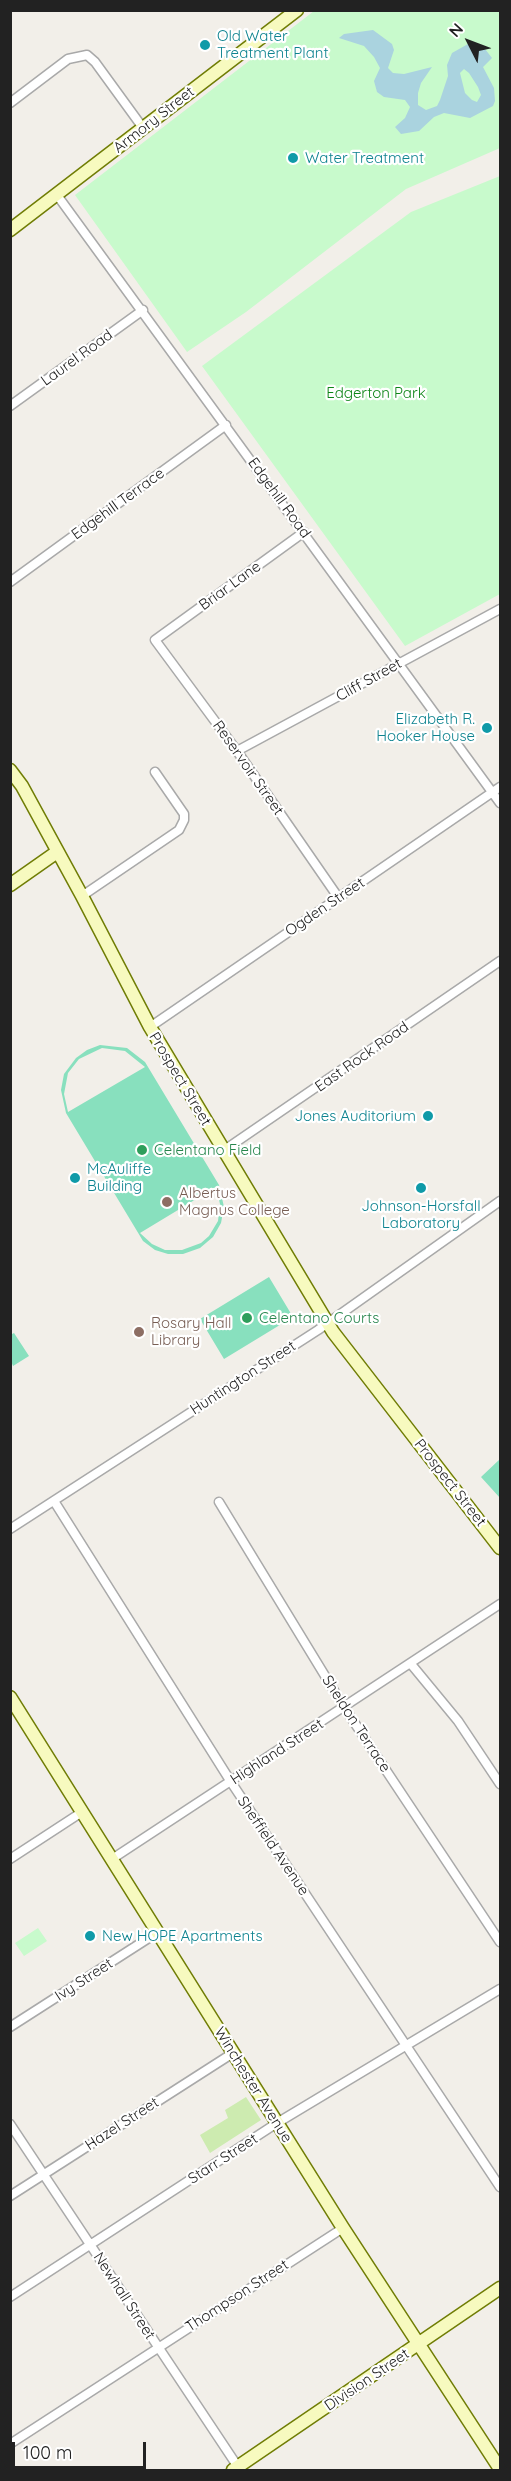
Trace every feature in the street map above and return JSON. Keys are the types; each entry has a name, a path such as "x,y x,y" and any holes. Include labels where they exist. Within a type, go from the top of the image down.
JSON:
{"main road":[{"name":"Armory Street","path":"10,230 297,10"},
{"name":"Prospect Street","path":"10,770 22,786 82,896 150,1027 328,1323 501,1548"},
{"path":"10,885 57,852"},
{"name":"Winchester Avenue","path":"10,1697 343,2228 501,2469"},
{"name":"Division Street","path":"236,2469 501,2288"}],"street":[{"path":"10,103 68,59 87,55 95,62 143,128"},
{"name":"Edgehill Road","path":"57,195 400,664 497,790 501,803"},
{"name":"Laurel Road","path":"10,406 143,310"},
{"name":"Edgehill Terrace","path":"10,582 226,425"},
{"name":"Briar Lane","path":"155,640 304,532"},
{"name":"Cliff Street","path":"237,751 501,609"},
{"name":"Reservoir Street","path":"155,640 237,751 338,897"},
{"path":"82,896 179,830 184,814 155,772"},
{"name":"Ogden Street","path":"150,1027 497,790"},
{"name":"East Rock Road","path":"223,1151 501,961"},
{"name":"Huntington Street","path":"10,1529 328,1323 501,1201"},
{"name":"Sheffield Avenue","path":"54,1501 231,1782 501,2187"},
{"name":"Sheldon Terrace","path":"219,1502 344,1707 501,1942"},
{"name":"Highland Street","path":"112,1860 501,1604"},
{"path":"411,1664 458,1721 501,1784"},
{"path":"10,1859 82,1812"},
{"name":"Ivy Street","path":"10,2027 158,1932"},
{"name":"Starr Street","path":"10,2296 277,2124 501,1989"},
{"name":"Hazel Street","path":"10,2196 233,2053"},
{"name":"Newhall Street","path":"10,2124 91,2244 236,2469"},
{"name":"Thompson Street","path":"10,2444 343,2228"}],"green space":[{"path":"314,11 500,11 500,148 406,189 246,312 187,352 75,195"},
{"name":"Edgerton Park","path":"500,176 500,594 405,646 202,366 411,212"},
{"name":"Celentano Field","path":"100,1045 127,1048 145,1062 219,1185 224,1207 221,1223 213,1237 200,1248 183,1254 168,1254 155,1250 143,1241 66,1113 61,1090 64,1074 76,1058","holes":["102,1048 125,1051 145,1067 68,1112 64,1094 68,1073 79,1059","216,1187 220,1204 218,1221 209,1236 201,1243 182,1250 165,1250 152,1244 140,1233"]},
{"name":"Celentano Courts","path":"269,1277 293,1317 224,1359 200,1319"},
{"path":"14,1333 29,1356 13,1366 10,1335"},
{"path":"500,1459 500,1498 481,1477"},
{"path":"38,1928 47,1941 24,1956 15,1943"},
{"path":"246,2097 261,2120 210,2153 200,2135 228,2118 225,2110"}],"water":[{"path":"373,30 392,44 394,50 388,68 393,73 404,74 432,67 421,83 418,93 418,105 426,110 437,106 440,100 448,76 447,65 452,53 468,44 485,49 492,58 483,67 494,88 493,106 470,118 444,113 434,117 419,131 401,134 395,127 405,118 410,107 405,100 384,97 377,92 374,81 380,68 374,57 364,46 339,38 344,34","holes":["464,69 469,73 481,95 477,102 465,93 460,73"]}],"place":[{"name":"Old Water Treatment Plant","path":"205,45"},
{"name":"Water Treatment","path":"293,158"},
{"name":"Elizabeth R. Hooker House","path":"487,728"},
{"name":"Jones Auditorium","path":"428,1116"},
{"name":"Celentano Field","path":"142,1150"},
{"name":"McAuliffe Building","path":"75,1178"},
{"name":"Johnson-Horsfall Laboratory","path":"421,1188"},
{"name":"Albertus Magnus College","path":"167,1202"},
{"name":"Celentano Courts","path":"247,1318"},
{"name":"Rosary Hall Library","path":"139,1332"},
{"name":"New HOPE Apartments","path":"90,1936"}]}
